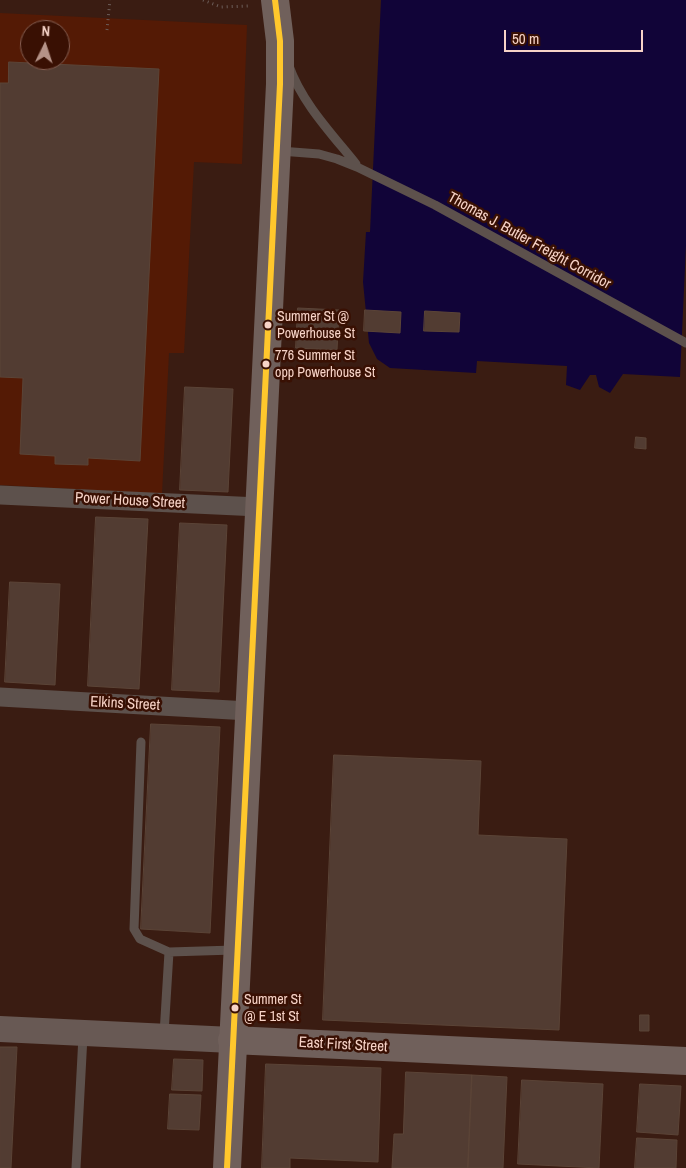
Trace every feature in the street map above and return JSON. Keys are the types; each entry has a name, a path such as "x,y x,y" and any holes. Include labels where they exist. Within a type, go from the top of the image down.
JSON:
{"main road":[{"path":"227,1168 281,71 280,32 275,0"},
{"name":"East First Street","path":"0,1029 686,1060"}],"street":[{"name":"Power House Street","path":"0,495 260,507"},
{"name":"Elkins Street","path":"0,697 249,710"}],"lane":[{"name":"Thomas J. Butler Freight Corridor","path":"280,32 290,70 303,93 357,166"},
{"name":"Thomas J. Butler Freight Corridor","path":"276,151 319,154 357,166 435,205 686,343"},
{"path":"140,742 134,929 140,939 169,952 237,950"},
{"path":"164,1037 169,952"},
{"path":"76,1168 83,1033"}],"path":[{"path":"107,30 110,0"},
{"path":"203,0 221,7 248,6"}],"shaded area":[{"path":"381,0 686,0 686,245 680,377 623,374 610,393 599,387 596,375 590,375 580,390 566,385 567,366 477,361 476,373 390,368 377,359 369,343 363,282 366,232 370,232"},
{"path":"0,13 247,25 242,164 194,162 184,353 169,353 162,494 0,485"}],"building":[{"path":"9,62 20,63 20,70 70,70 70,65 159,69 140,461 88,458 88,465 55,464 55,456 20,454 23,378 0,377 0,83 8,83"},
{"path":"298,308 339,310 337,350 296,348"},
{"path":"365,310 401,312 400,333 364,331"},
{"path":"425,311 460,313 459,332 424,331"},
{"path":"185,387 233,389 228,492 180,490"},
{"path":"636,437 646,438 646,449 635,448"},
{"path":"96,517 148,519 139,689 88,686"},
{"path":"180,523 227,525 219,692 172,690"},
{"path":"10,582 60,584 55,685 5,682"},
{"path":"151,724 220,727 210,933 141,929"},
{"path":"334,755 481,761 478,835 567,839 559,1030 323,1020"},
{"path":"640,1015 649,1015 649,1031 640,1031"},
{"path":"0,1047 17,1047 11,1168 0,1168"},
{"path":"174,1059 203,1060 202,1091 172,1090"},
{"path":"266,1064 381,1068 378,1162 290,1158 290,1168 262,1168"},
{"path":"406,1072 472,1075 468,1168 392,1168 394,1134 403,1134"},
{"path":"472,1075 507,1077 503,1168 468,1168"},
{"path":"522,1080 603,1084 599,1168 518,1164"},
{"path":"640,1084 681,1086 678,1135 637,1132"},
{"path":"170,1094 201,1095 199,1130 168,1129"},
{"path":"637,1138 677,1140 676,1168 635,1168"}],"transit line":[{"path":"227,1168 280,84 280,41 275,0"}],"place":[{"name":"Summer St @ Powerhouse St","path":"268,325"},
{"name":"776 Summer St opp Powerhouse St","path":"266,364"},
{"name":"Summer St @ E 1st St","path":"235,1008"}]}
